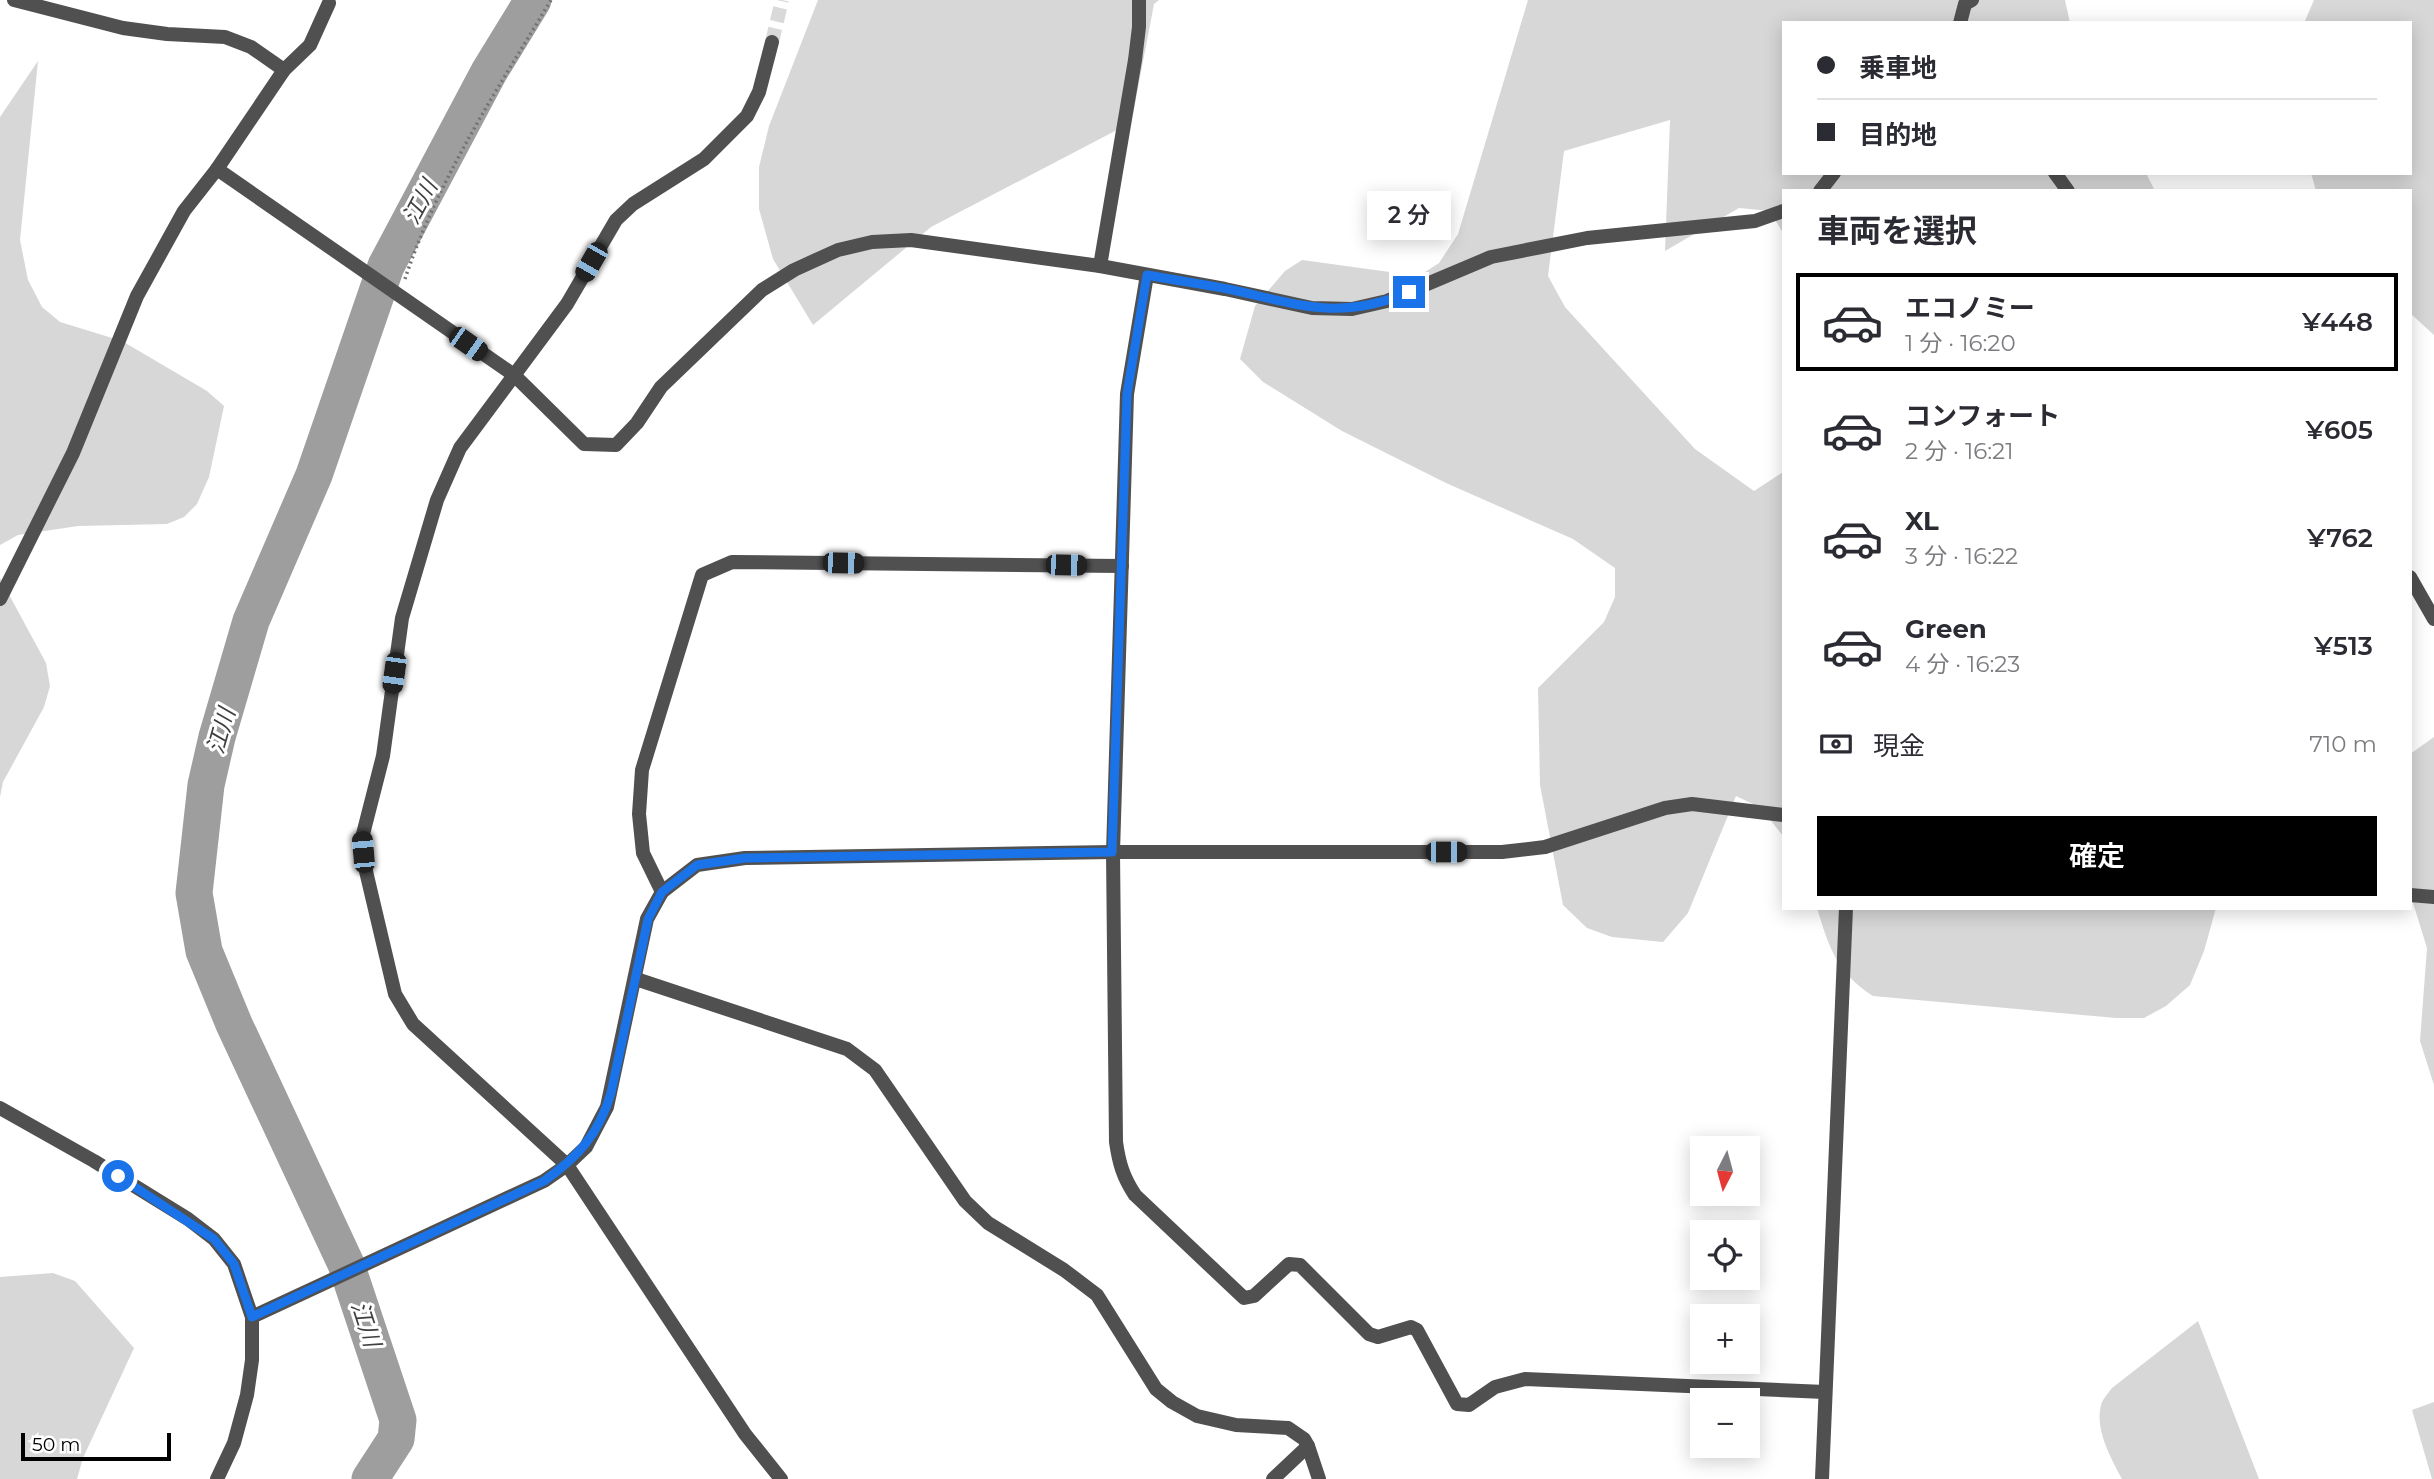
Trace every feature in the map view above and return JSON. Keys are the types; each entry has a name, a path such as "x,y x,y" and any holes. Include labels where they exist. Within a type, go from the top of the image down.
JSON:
{"street":[{"path":"14,0 123,28 167,34 225,37 251,47 284,70"},
{"path":"1100,267 1135,60 1139,0"},
{"path":"1961,21 1965,5 1972,0"},
{"path":"0,599 73,453 137,296 184,211 217,169 284,70 310,45 329,4"},
{"path":"772,43 759,92 747,116 704,159 633,204 616,220 567,304 460,448 438,500 402,618 383,756 362,838 365,867 395,994 413,1024 567,1165 745,1434 781,1479"},
{"path":"217,169 514,375 584,444 616,445 637,423 661,387 762,290 838,250 872,243 911,240 1100,267 1225,289 1312,308 1352,309 1387,301 1491,257 1587,238 1755,221 1782,211"},
{"path":"1822,189 1832,175"},
{"path":"1147,275 1127,394 1112,852 1116,1142 1119,1165 1126,1181 1135,1195 1244,1298 1254,1296 1289,1264 1300,1265 1369,1334 1378,1337 1411,1326 1417,1329 1457,1404 1469,1405 1495,1387 1525,1379 1825,1392"},
{"path":"662,892 643,853 639,814 642,770 702,576 732,562 1122,566"},
{"path":"2412,580 2434,619"},
{"path":"252,1317 544,1181 586,1147 607,1107 648,919 662,892 697,865 745,858 1112,852 1502,852 1545,847 1665,808 1692,804 1782,815"},
{"path":"2412,895 2434,897"},
{"path":"1822,1479 1846,910"},
{"path":"636,979 846,1049 875,1070 965,1201 988,1223 1064,1270 1097,1295 1156,1389 1172,1402 1198,1416 1236,1425 1287,1428 1304,1439 1319,1479"},
{"path":"0,1108 94,1161 188,1219 214,1239 234,1264 252,1317 252,1360 247,1395 234,1443 217,1479"},
{"path":"1273,1479 1308,1446"}],"path":[{"path":"400,296 416,244 474,125 551,0"}],"shaded area":[{"path":"818,0 1159,0 1154,4 1133,114 1115,131 931,227 813,325 773,259 759,209 759,167 769,126"},
{"path":"1528,0 2065,0 2070,21 1782,21 1782,175 2147,175 2154,189 1782,189 1782,231 1770,211 1739,208 1665,251 1670,120 1564,151 1548,276 1565,307 1695,449 1754,491 1782,473 1782,835 1761,808 1736,796 1688,913 1663,942 1612,937 1587,928 1563,905 1540,785 1538,688 1604,622 1615,597 1615,568 1573,539 1446,483 1342,431 1263,382 1240,359 1255,306 1285,271 1302,260 1419,276 1439,263 1458,234"},
{"path":"2314,0 2434,0 2434,335 2412,315 2412,189 2315,189 2312,175 2412,175 2412,21 2305,21"},
{"path":"38,61 20,240 28,280 42,307 60,322 122,341 207,391 224,406 209,477 197,504 184,517 167,524 78,526 18,535 0,545 0,117"},
{"path":"0,578 46,663 50,686 44,707 3,782 0,797"},
{"path":"2434,737 2434,1085 2420,1041 2427,948 2412,899 2412,753"},
{"path":"1818,910 2215,910 2204,951 2190,985 2166,1006 2144,1018 2116,1018 1873,996 1843,969 1826,935"},
{"path":"53,1273 75,1281 134,1348 83,1458 77,1479 0,1479 0,1277"},
{"path":"2198,1321 2259,1479 2122,1479 2101,1432 2102,1402 2112,1388"},
{"path":"2434,1402 2434,1479 2432,1479 2412,1410"}],"waterway":[{"name":"江川","path":"370,1479 396,1439 398,1420 346,1264 234,1024 204,951 194,893 206,785 251,621 314,475 386,266 489,72 533,0"}],"tunnel":[{"path":"772,42 782,0"}],"route":[{"path":"118,1176 188,1219 214,1239 234,1264 252,1317 544,1181 586,1147 607,1107 611,1093 648,919 662,892 697,865 745,858 1112,852 1127,394 1147,275 1312,308 1352,309 1387,301 1409,292"}]}
